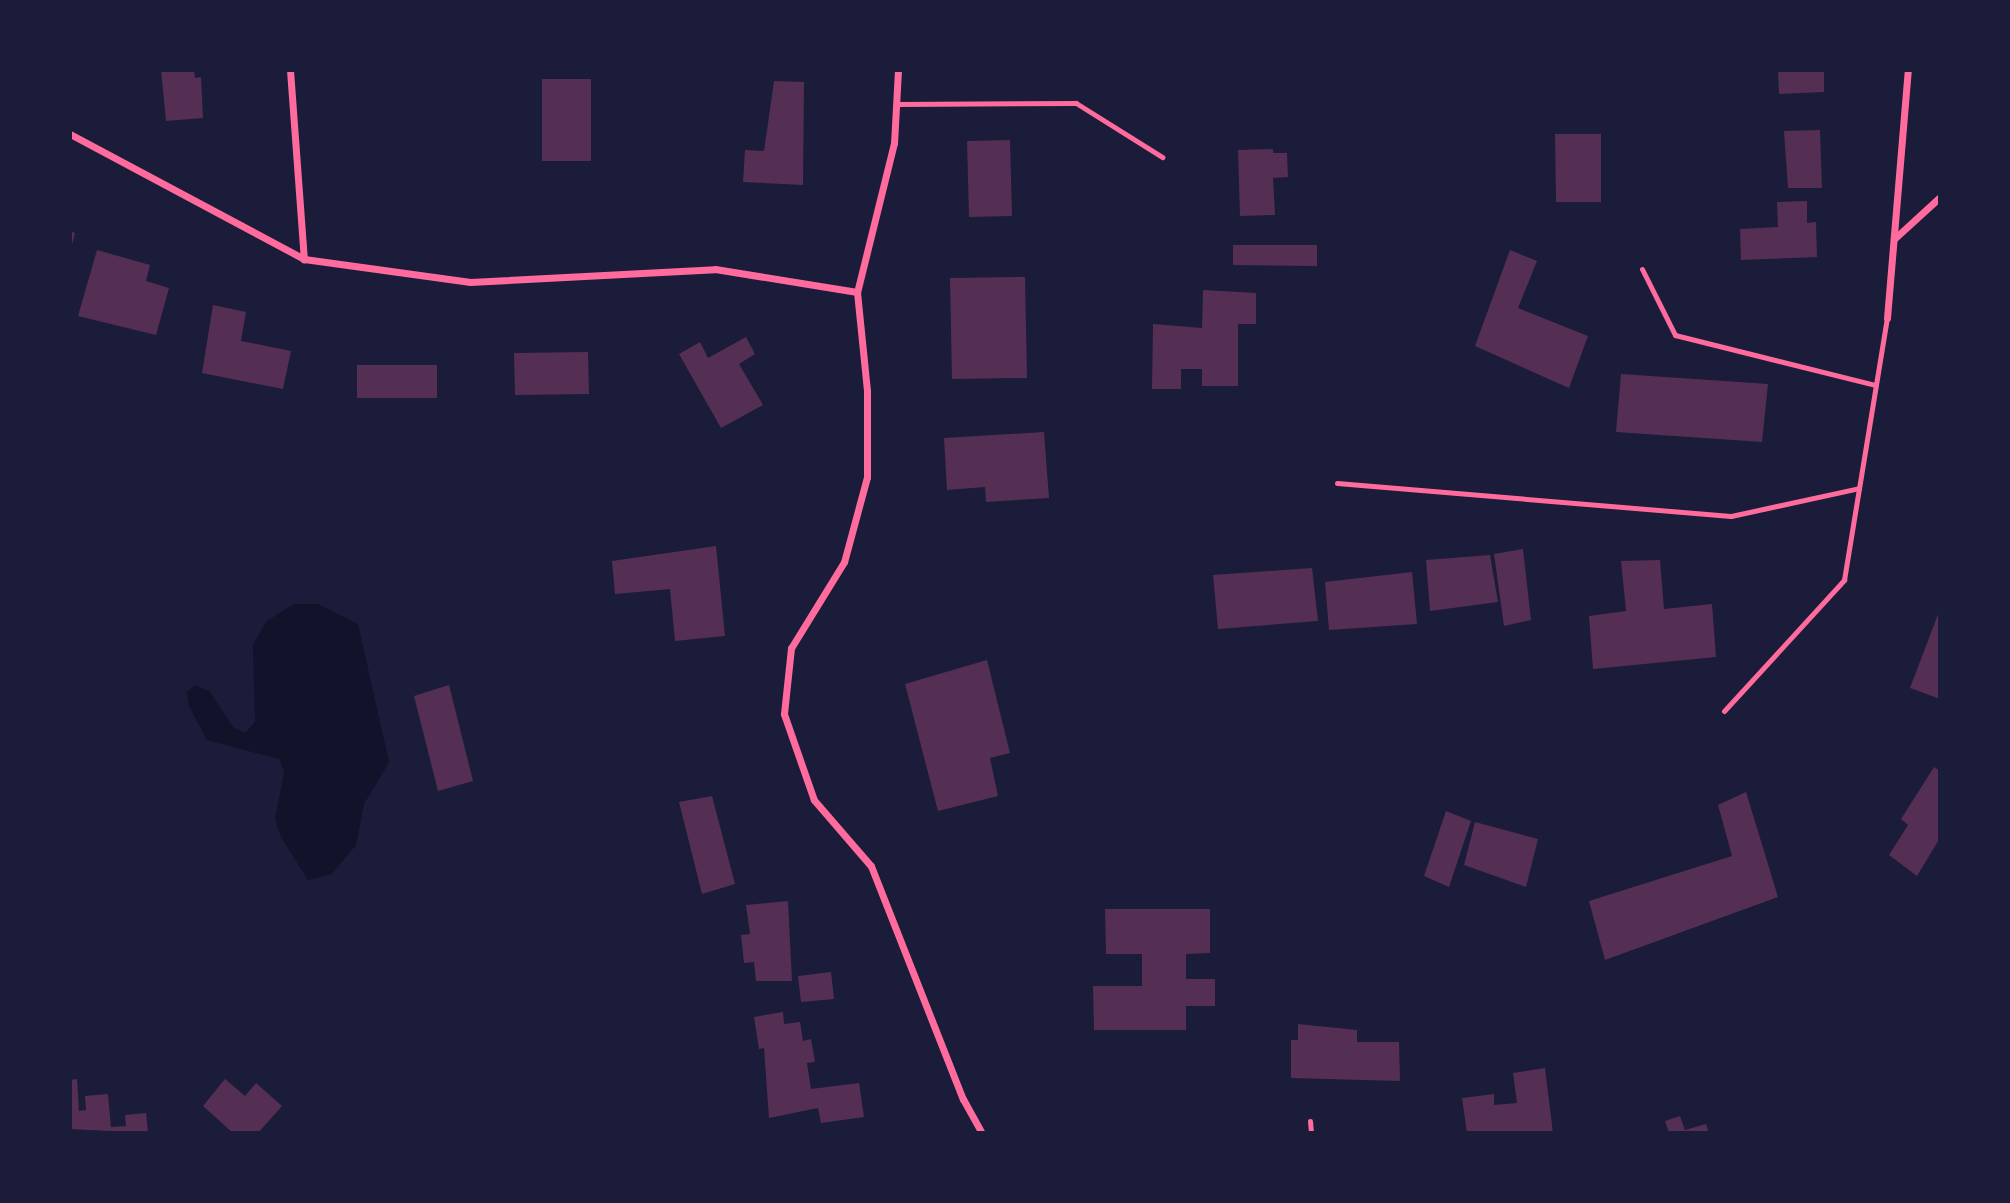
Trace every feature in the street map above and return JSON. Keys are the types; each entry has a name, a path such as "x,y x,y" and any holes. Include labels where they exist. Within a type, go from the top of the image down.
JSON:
{"street":[{"path":"290,70 304,259"},
{"path":"898,70 894,143 857,292 867,391 867,477 844,562 791,648 784,714 814,800 870,866 963,1099 982,1133"},
{"path":"1887,318 1908,70"},
{"path":"70,134 304,259 470,282 715,269 857,292"},
{"path":"1894,240 1940,197"}],"lane":[{"path":"896,104 1076,103 1162,157"},
{"path":"1642,269 1675,335 1876,385"},
{"path":"1724,711 1844,580 1887,318"},
{"path":"1337,483 1731,516 1859,488"},
{"path":"1310,1121 1311,1133"}],"shaded area":[{"path":"294,604 318,604 358,624 389,762 364,804 356,845 332,874 308,880 281,837 275,819 284,772 279,759 207,740 189,706 187,692 195,685 210,692 233,727 245,733 255,722 253,644 267,621"}],"building":[{"path":"161,70 194,70 195,78 201,77 203,118 166,121"},
{"path":"1778,70 1824,70 1824,92 1779,94"},
{"path":"542,79 591,79 591,161 542,161"},
{"path":"774,81 804,82 803,185 743,182 745,150 764,151"},
{"path":"1820,130 1822,188 1788,188 1784,131"},
{"path":"1555,134 1601,134 1601,202 1556,202"},
{"path":"1010,140 1012,216 969,217 967,141"},
{"path":"1273,149 1273,153 1287,153 1288,177 1273,178 1275,215 1240,216 1238,150"},
{"path":"1807,201 1807,223 1816,222 1817,257 1741,260 1740,229 1778,227 1777,202"},
{"path":"70,231 75,233 71,249 70,249"},
{"path":"1233,245 1317,245 1317,266 1233,265"},
{"path":"97,250 150,265 146,281 169,288 156,335 78,316"},
{"path":"1510,250 1537,261 1518,308 1588,336 1569,388 1475,346"},
{"path":"1025,277 1027,378 952,379 950,278"},
{"path":"1203,290 1256,293 1256,324 1238,324 1238,386 1202,386 1202,369 1181,369 1181,389 1152,389 1153,324 1202,328"},
{"path":"213,305 246,312 241,341 291,351 283,389 202,373"},
{"path":"746,337 755,354 739,364 763,405 721,428 679,354 700,342 708,358"},
{"path":"588,352 589,394 515,395 514,353"},
{"path":"357,365 437,365 437,398 357,398"},
{"path":"1621,374 1768,384 1762,442 1616,432"},
{"path":"1044,432 1049,498 986,502 985,487 947,490 944,438"},
{"path":"716,546 725,636 675,641 670,589 615,594 612,561"},
{"path":"1523,549 1531,620 1504,626 1494,554"},
{"path":"1490,555 1498,602 1430,611 1426,560"},
{"path":"1660,560 1664,609 1712,604 1716,657 1593,669 1589,616 1626,611 1621,561"},
{"path":"1312,568 1318,621 1218,629 1213,575"},
{"path":"1412,572 1417,624 1329,630 1325,582"},
{"path":"1940,609 1940,699 1910,688"},
{"path":"987,660 1010,753 990,758 998,796 938,811 905,684"},
{"path":"449,685 473,781 438,791 414,696"},
{"path":"1934,767 1940,771 1940,838 1917,876 1889,855 1908,825 1901,819"},
{"path":"1746,792 1778,897 1605,960 1589,901 1732,856 1718,805"},
{"path":"712,796 735,884 702,894 679,802"},
{"path":"1446,811 1471,821 1449,887 1424,876"},
{"path":"1475,822 1538,839 1526,887 1464,865"},
{"path":"788,901 792,981 756,981 754,962 744,963 741,935 750,934 746,905"},
{"path":"1105,909 1210,909 1210,953 1186,954 1186,979 1215,979 1215,1006 1186,1006 1186,1030 1094,1030 1093,986 1142,986 1142,954 1106,954"},
{"path":"831,972 834,999 801,1002 798,976"},
{"path":"783,1012 784,1024 800,1022 803,1041 811,1039 815,1062 807,1063 811,1089 859,1083 864,1117 821,1123 818,1108 769,1118 764,1048 759,1049 754,1017"},
{"path":"1298,1024 1357,1030 1357,1042 1399,1042 1400,1081 1291,1078 1291,1040 1298,1040"},
{"path":"1545,1068 1553,1133 1467,1133 1462,1098 1494,1094 1494,1105 1517,1103 1513,1073"},
{"path":"77,1079 79,1111 86,1110 85,1096 108,1094 111,1127 126,1126 125,1115 146,1113 148,1133 70,1129 70,1080"},
{"path":"225,1079 245,1096 256,1083 282,1106 258,1133 233,1133 203,1106"},
{"path":"1680,1116 1685,1130 1706,1124 1709,1133 1669,1133 1665,1121"}]}
